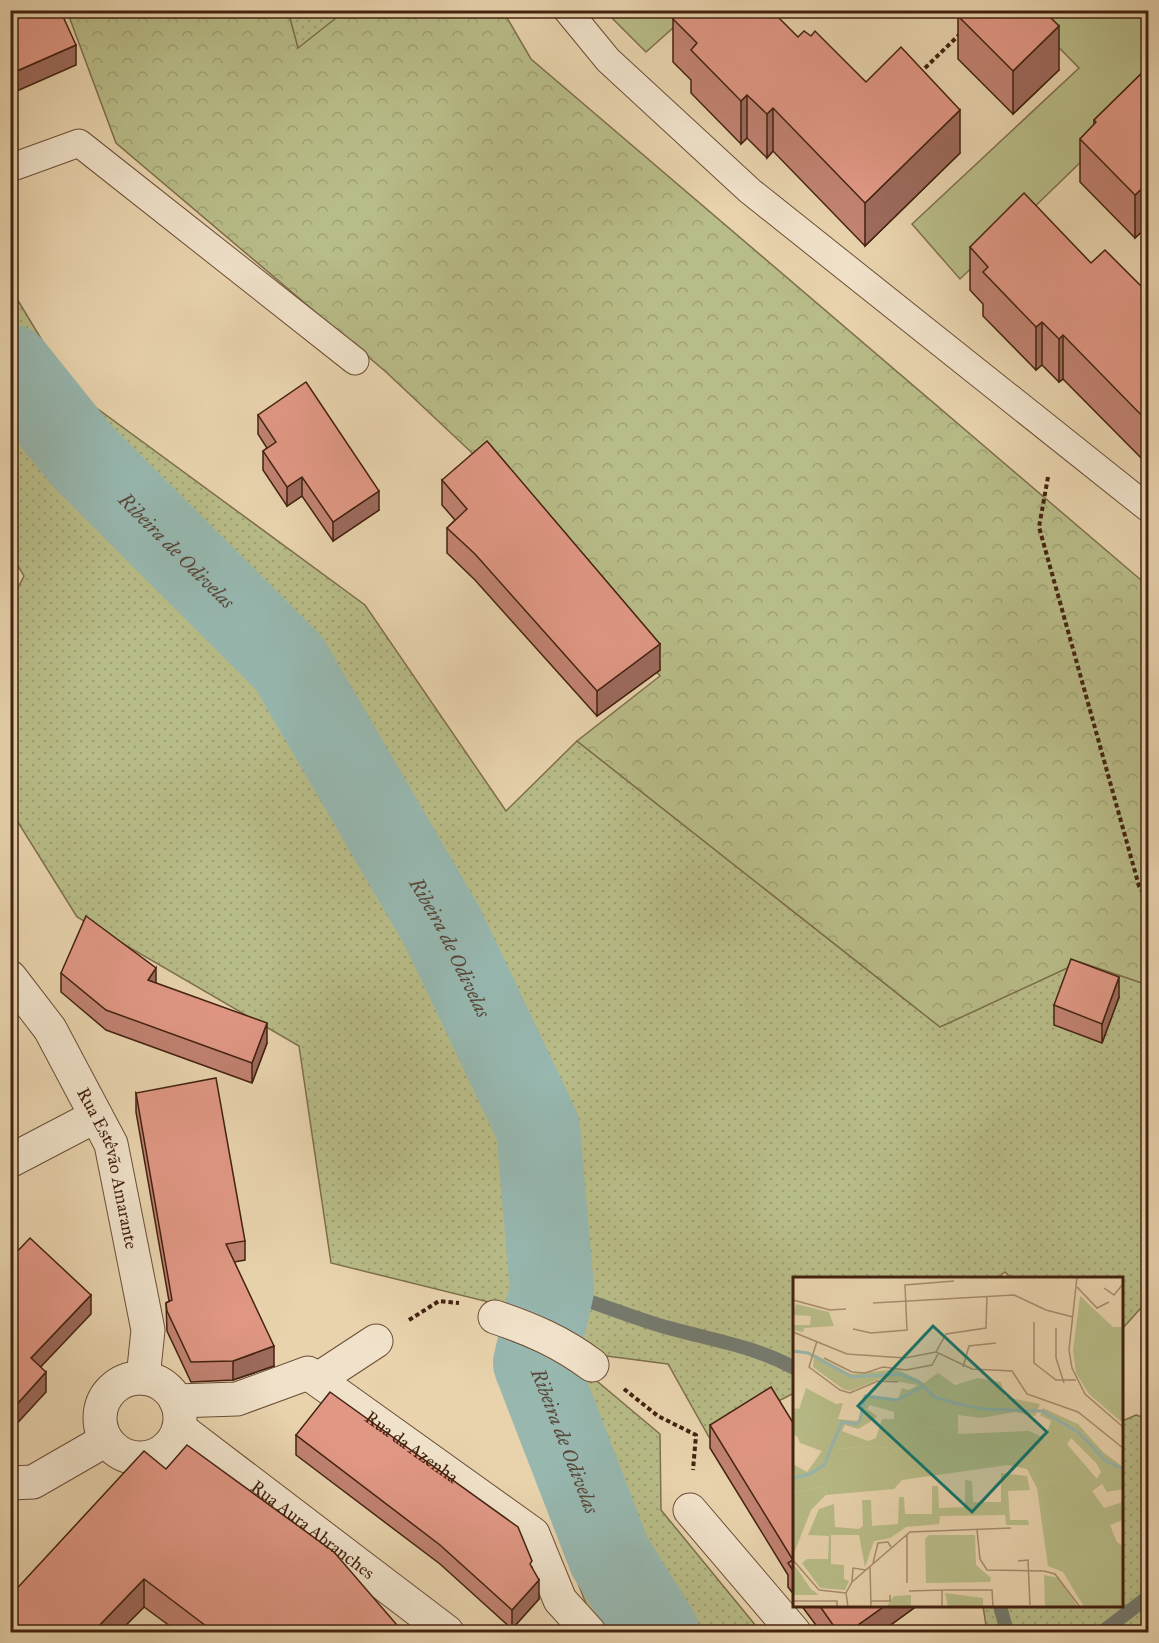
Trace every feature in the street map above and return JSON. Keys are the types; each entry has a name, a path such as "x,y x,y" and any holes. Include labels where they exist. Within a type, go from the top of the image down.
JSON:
{"street":[{"name":"Rua Estêvão Amarante","path":"10,977 50,1029 111,1144 148,1330 143,1378"},
{"path":"10,1161 96,1116"},
{"path":"495,1317 536,1331 567,1346 592,1365"},
{"path":"177,1414 237,1399 308,1373 318,1379 376,1341"},
{"path":"143,1378 157,1381 177,1414 165,1449 153,1456 140,1459 115,1450 106,1440 100,1416 109,1392 130,1379 143,1378"},
{"name":"Rua da Azenha","path":"318,1379 533,1534 560,1600 588,1632"},
{"name":"Rua Aura Abranches","path":"177,1414 447,1632"},
{"path":"10,1483 33,1482 106,1440"},
{"path":"690,1510 794,1632"}],"lane":[{"path":"567,10 608,60 750,191 1149,508"},
{"path":"10,168 79,143 355,361"}],"path":[{"path":"925,68 968,27"},
{"path":"1055,435 1039,526 1139,886 1149,901"},
{"path":"376,1341 439,1301 475,1304 495,1317"},
{"path":"592,1365 658,1416 696,1435 690,1510"}],"green space":[{"path":"345,10 345,12 298,49 288,11"},
{"path":"67,11 288,11 298,48 345,11 503,11 531,59 1148,586 1148,985 1080,962 940,1027 577,741 660,676 487,467 386,372 116,143"},
{"path":"605,11 692,11 646,52"},
{"path":"1023,11 1148,11 1148,97 960,279 912,224 1079,68"},
{"path":"11,289 72,390 365,605 506,811 577,741 940,1027 1080,962 1148,985 1148,1305 1140,1309 1123,1328 1123,1277 1010,1277 1005,1272 998,1277 793,1277 793,1394 709,1437 668,1364 560,1350 660,1434 661,1510 761,1632 609,1632 588,1609 512,1413 505,1306 331,1263 299,1046 77,917 11,811 11,601 24,576 11,554"},
{"path":"1136,1415 1148,1419 1148,1626 1135,1632 987,1632 983,1607 1123,1607 1123,1421"}],"building":[{"path":"10,10 60,10 76,45 10,74"},
{"path":"682,10 771,10 798,37 804,31 811,36 815,31 866,82 901,47 960,110 865,203 773,108 767,114 747,95 741,101 691,50 697,43 673,19"},
{"path":"963,10 1043,10 1059,26 1013,71 958,16"},
{"path":"1149,66 1149,182 1135,195 1080,139 1096,122 1094,120"},
{"path":"1024,193 1091,263 1105,250 1149,294 1149,423 1063,335 1059,339 1042,322 1036,327 983,272 988,267 970,247"},
{"path":"306,382 379,491 333,522 302,477 287,487 263,451 276,442 258,415"},
{"path":"487,441 660,644 597,691 475,554 447,528 467,509 442,480"},
{"path":"86,916 156,968 148,980 267,1023 252,1063 106,1010 61,973"},
{"path":"1071,959 1119,977 1102,1024 1054,1005"},
{"path":"216,1078 245,1241 226,1244 274,1346 233,1361 191,1362 167,1311 166,1303 172,1300 136,1093"},
{"path":"30,1238 91,1295 31,1358 46,1372 10,1412 10,1259"},
{"path":"771,1387 793,1423 793,1560 710,1425"},
{"path":"330,1392 518,1527 532,1561 530,1564 539,1580 512,1610 440,1545 296,1435"},
{"path":"187,1445 334,1552 403,1632 214,1632 144,1579 93,1632 10,1632 10,1596 144,1451 166,1469"},
{"path":"793,1560 793,1570 788,1563"},
{"path":"820,1607 883,1607 848,1632 838,1632"}],"waterway":[{"name":"Ribeira de Odivelas","path":"10,366 83,457 289,663 442,926 538,1128 552,1290 535,1363 610,1557 657,1632"},
{"path":"552,1290 667,1328 741,1347 793,1368"},
{"path":"1102,1632 1148,1597"},
{"path":"1000,1607 1007,1632"}]}
